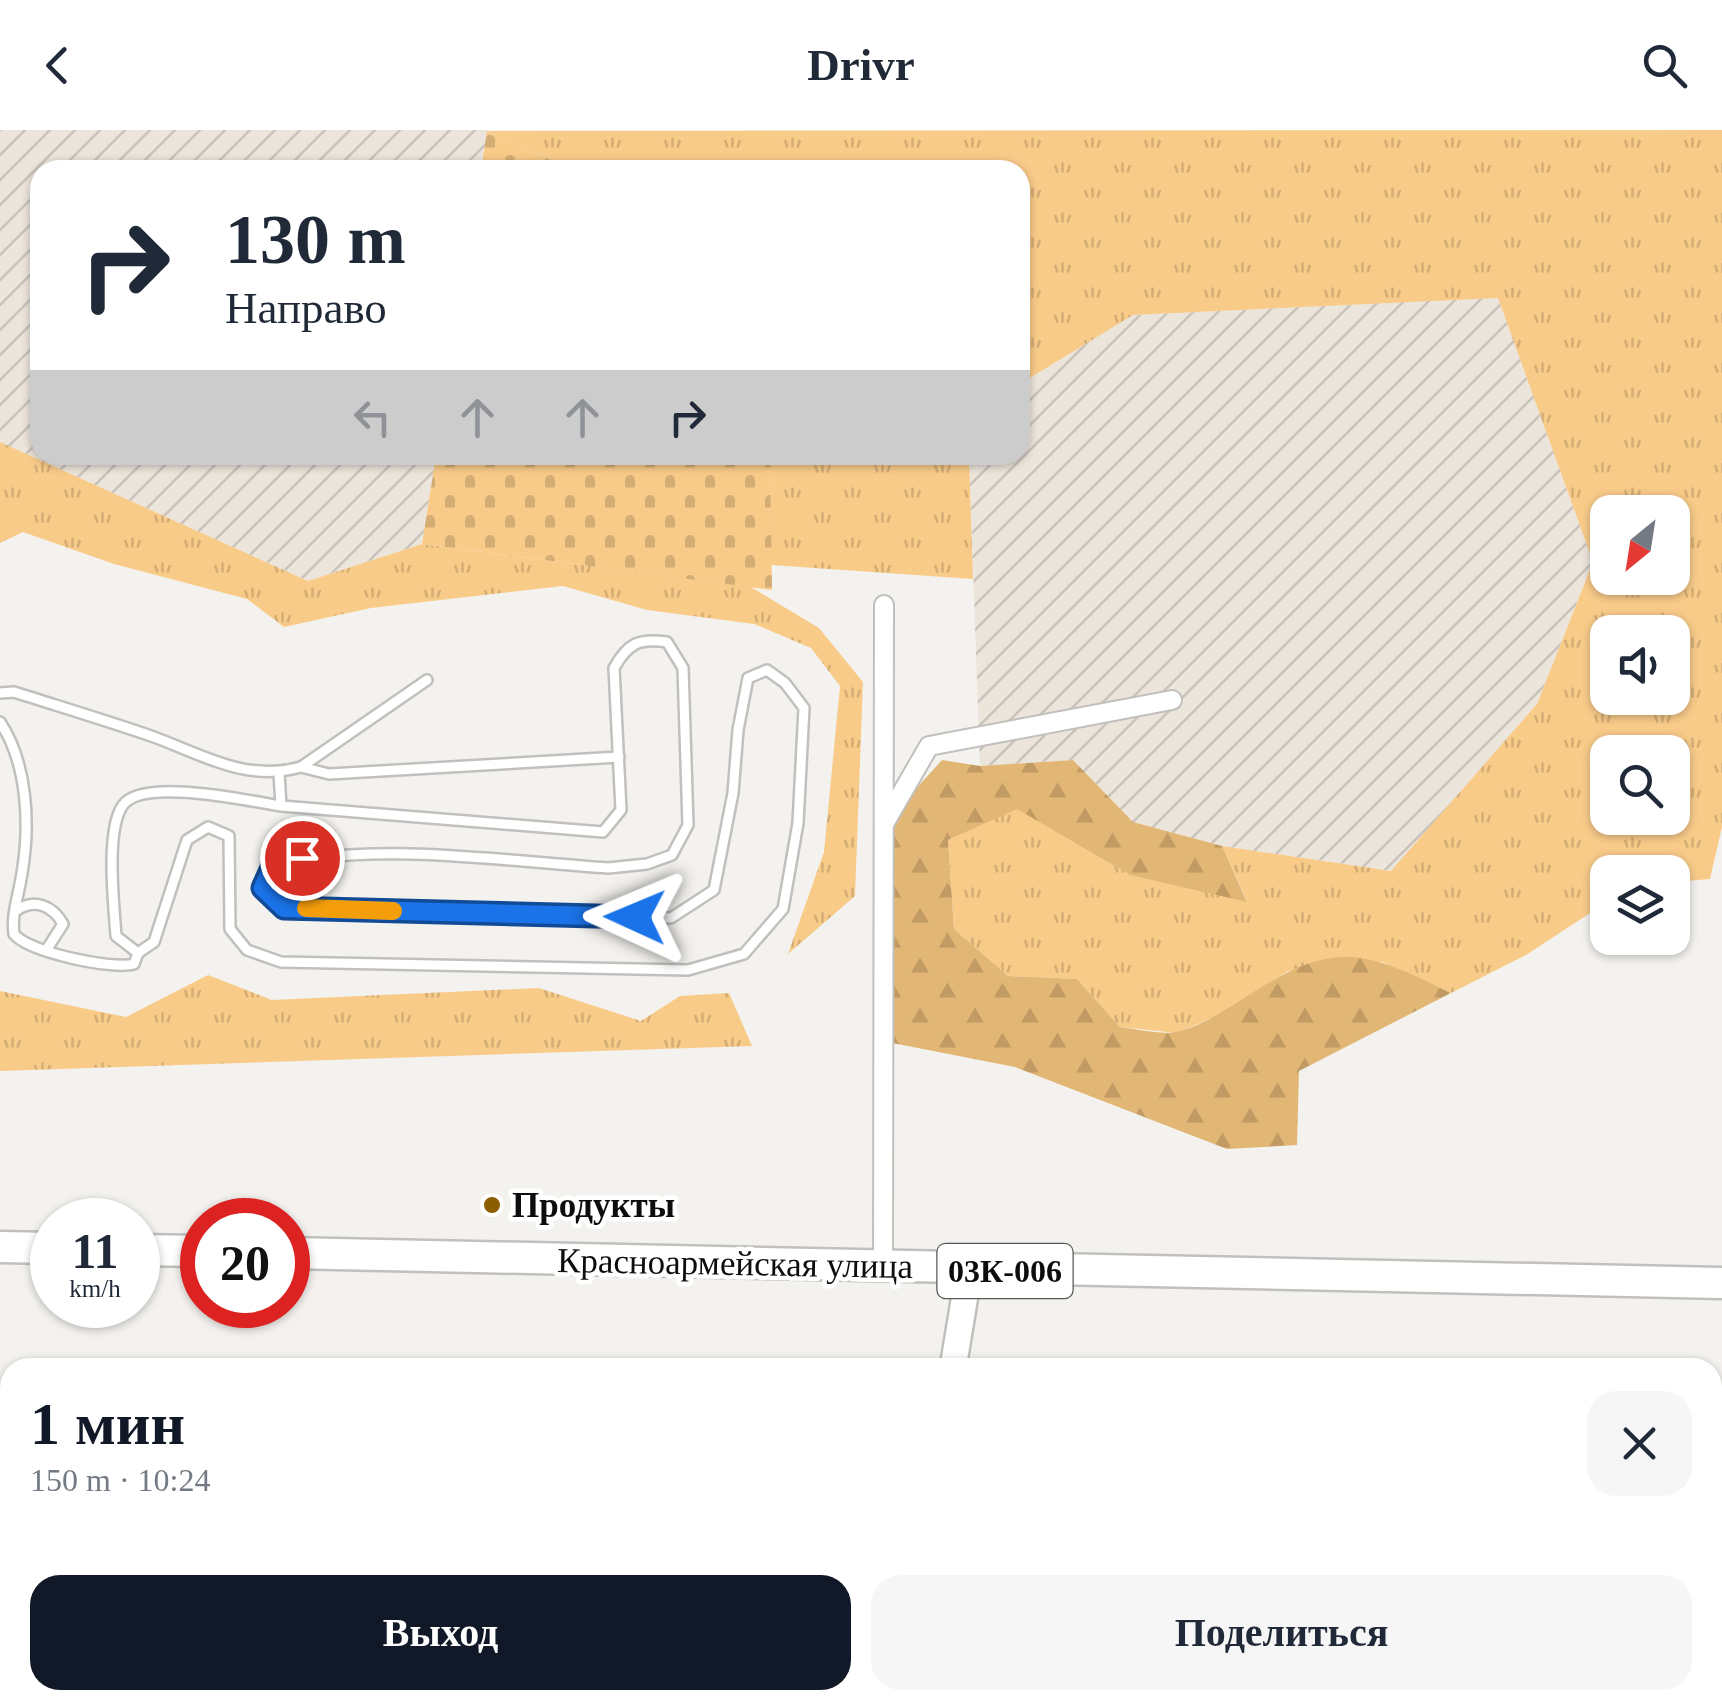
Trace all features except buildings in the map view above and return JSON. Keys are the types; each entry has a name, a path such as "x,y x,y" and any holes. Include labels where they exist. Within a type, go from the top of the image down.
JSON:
{"main road":[{"path":"0,1247 30,1248"},
{"name":"Красноармейская улица","path":"310,1252 969,1270 1722,1283"}],"street":[{"path":"884,605 884,1265"},
{"path":"883,824 928,746 1172,700"},
{"path":"955,1358 969,1270"}],"lane":[{"path":"0,722 26,797 28,840 14,934 35,950 120,968 134,964 138,953 154,942 187,840 208,827 230,836 230,930 247,950 281,962 688,970 744,954 782,909 803,760 804,708 785,683 766,670 748,678 738,730 733,793 714,890 671,918 284,908 263,888 272,868 302,858 360,854 608,868 647,864 672,855 688,825 683,668 667,642 642,639 625,648 614,668 622,810 602,832 282,806 194,793 138,794 122,806 115,836 116,936 138,953"},
{"path":"0,692 14,692 155,738 229,769 279,773 301,767 427,680"},
{"path":"301,767 329,774 618,758"},
{"path":"279,773 282,806"},
{"path":"16,910 26,904 44,904 58,915 62,924 59,936 47,950"}],"shaded area":[{"path":"0,130 488,130 483,160 30,160 30,456 0,442"},
{"path":"1498,297 1590,554 1590,570 1537,704 1392,871 1222,846 1133,822 1073,760 980,766 969,465 1030,465 1030,378 1133,315"},
{"path":"51,465 434,465 422,544 308,581"}],"green space":[{"path":"1722,130 1722,827 1710,879 1690,881 1690,855 1590,855 1590,913 1526,955 1451,993 1382,962 1288,971 1221,1014 1177,1033 1120,1027 1077,979 1008,976 954,929 948,840 1017,808 1130,875 1247,901 1222,846 1391,871 1537,704 1590,570 1590,595 1690,595 1690,495 1590,495 1590,554 1498,298 1133,315 1030,378 1030,160 551,160 487,131"},
{"path":"487,131 551,160 483,160"},
{"path":"0,442 30,456 30,465 51,465 308,581 422,544 751,587 819,628 863,682 855,896 788,954 824,852 840,686 811,648 754,624 647,610 563,586 371,608 284,627 247,599 114,564 23,532 0,543"},
{"path":"434,465 770,465 772,590 422,544"},
{"path":"770,465 969,465 973,579 771,565"},
{"path":"942,760 980,766 1073,760 1133,822 1222,846 1247,902 1130,875 1017,809 948,840 954,929 1008,976 1077,979 1120,1027 1167,1033 1202,1023 1284,974 1327,959 1376,961 1451,993 1299,1071 1297,1145 1227,1149 1015,1067 882,1041 883,825"},
{"path":"208,975 272,1000 539,988 641,1021 680,996 729,993 752,1046 0,1071 0,991 126,1017"}],"slow traffic":[{"path":"306,908 393,911"}],"place":[{"name":"Продукты","path":"492,1205"}],"route":[{"path":"302,858 272,868 263,888 284,908 635,917"}]}
